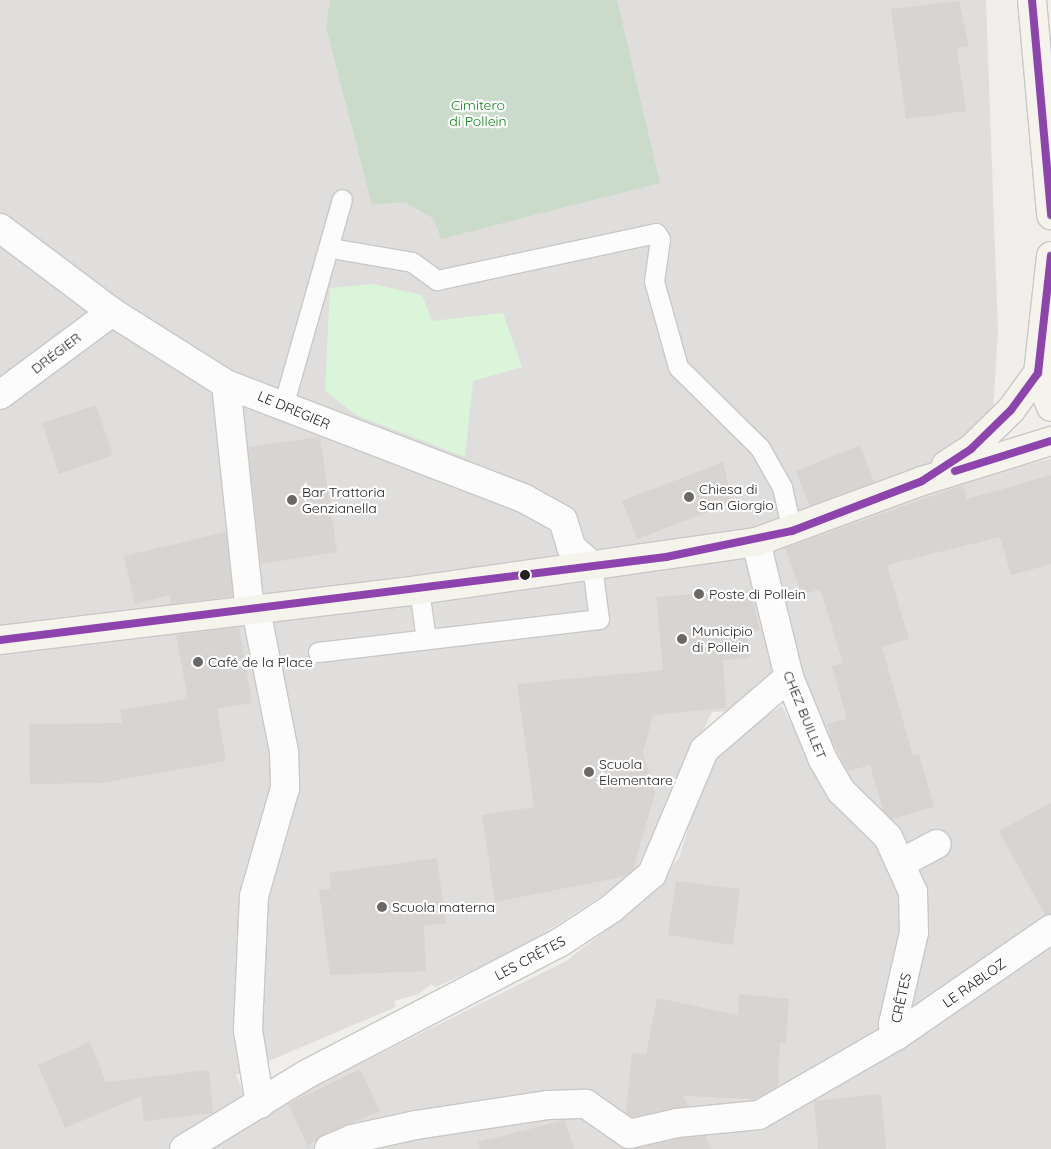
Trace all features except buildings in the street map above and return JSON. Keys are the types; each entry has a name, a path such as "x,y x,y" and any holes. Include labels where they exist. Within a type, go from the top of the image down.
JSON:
{"main road":[{"path":"1032,0 1051,215"},
{"path":"1051,256 1038,373 1051,407"},
{"path":"922,481 971,449 1011,410 1038,373"},
{"path":"0,640 419,590 756,542 792,531 922,481 1051,441"}],"street":[{"name":"LE DREGIER","path":"0,228 112,312 226,384 525,499 563,520 571,547 592,566"},
{"name":"DRÉGIER","path":"0,395 112,312"},
{"path":"226,384 253,610 284,752 285,788 254,896 248,1030 260,1104"},
{"name":"CHEZ BUILLET","path":"756,542 788,677 822,760 841,791 888,837 904,862"},
{"name":"LES CRÊTES","path":"184,1149 307,1074 559,943 611,909 652,874 704,750 788,677"},
{"path":"904,862 937,844"},
{"name":"CRÊTES","path":"330,1149 352,1139 416,1125 548,1105 586,1104 629,1134 677,1123 759,1115 896,1036 894,1024 914,932 913,892 904,862"},
{"name":"LE RABLOZ","path":"896,1036 1051,929"}],"lane":[{"path":"283,406 331,248 342,198"},
{"path":"331,248 412,262 437,280 656,233 660,239 654,281 678,367 760,448 782,487 792,531"},
{"path":"318,652 598,619 592,566"},
{"path":"419,590 426,639"}],"shaded area":[{"path":"0,0 986,0 998,331 992,429 1009,469 1051,459 1051,1149 0,1149","holes":["796,667 823,731 831,725 808,755 782,706 725,742 702,784 679,858 641,904 566,961 291,1098 256,1121 236,1075 396,1007 394,1001 419,994 431,984 436,987 519,949 633,876 712,712 730,711 759,682"]},
{"path":"56,210 151,286 135,305 38,232"},
{"path":"601,251 608,275 437,311 432,288"},
{"path":"549,588 555,623 614,613 619,648 291,700 280,631"},
{"path":"333,697 342,762 313,765 305,700"}],"green space":[{"name":"Cimitero di Pollein","path":"330,0 617,0 660,183 441,239 434,219 405,202 372,205 326,27"},
{"path":"373,284 422,295 432,321 503,313 522,367 473,381 465,457 356,415 325,391 330,288"}],"transit line":[{"path":"1032,0 1051,215"},
{"path":"0,640 666,557 792,531 922,481 971,449 1011,410 1038,373 1051,256"},
{"path":"955,471 1051,441"}],"place":[{"name":"Chiesa di San Giorgio","path":"689,497"},
{"name":"Bar Trattoria Genzianella","path":"292,500"},
{"name":"Poste di Pollein","path":"699,594"},
{"name":"Municipio di Pollein","path":"682,639"},
{"name":"Café de la Place","path":"198,662"},
{"name":"Scuola Elementare","path":"589,772"},
{"name":"Scuola materna","path":"382,907"}]}
